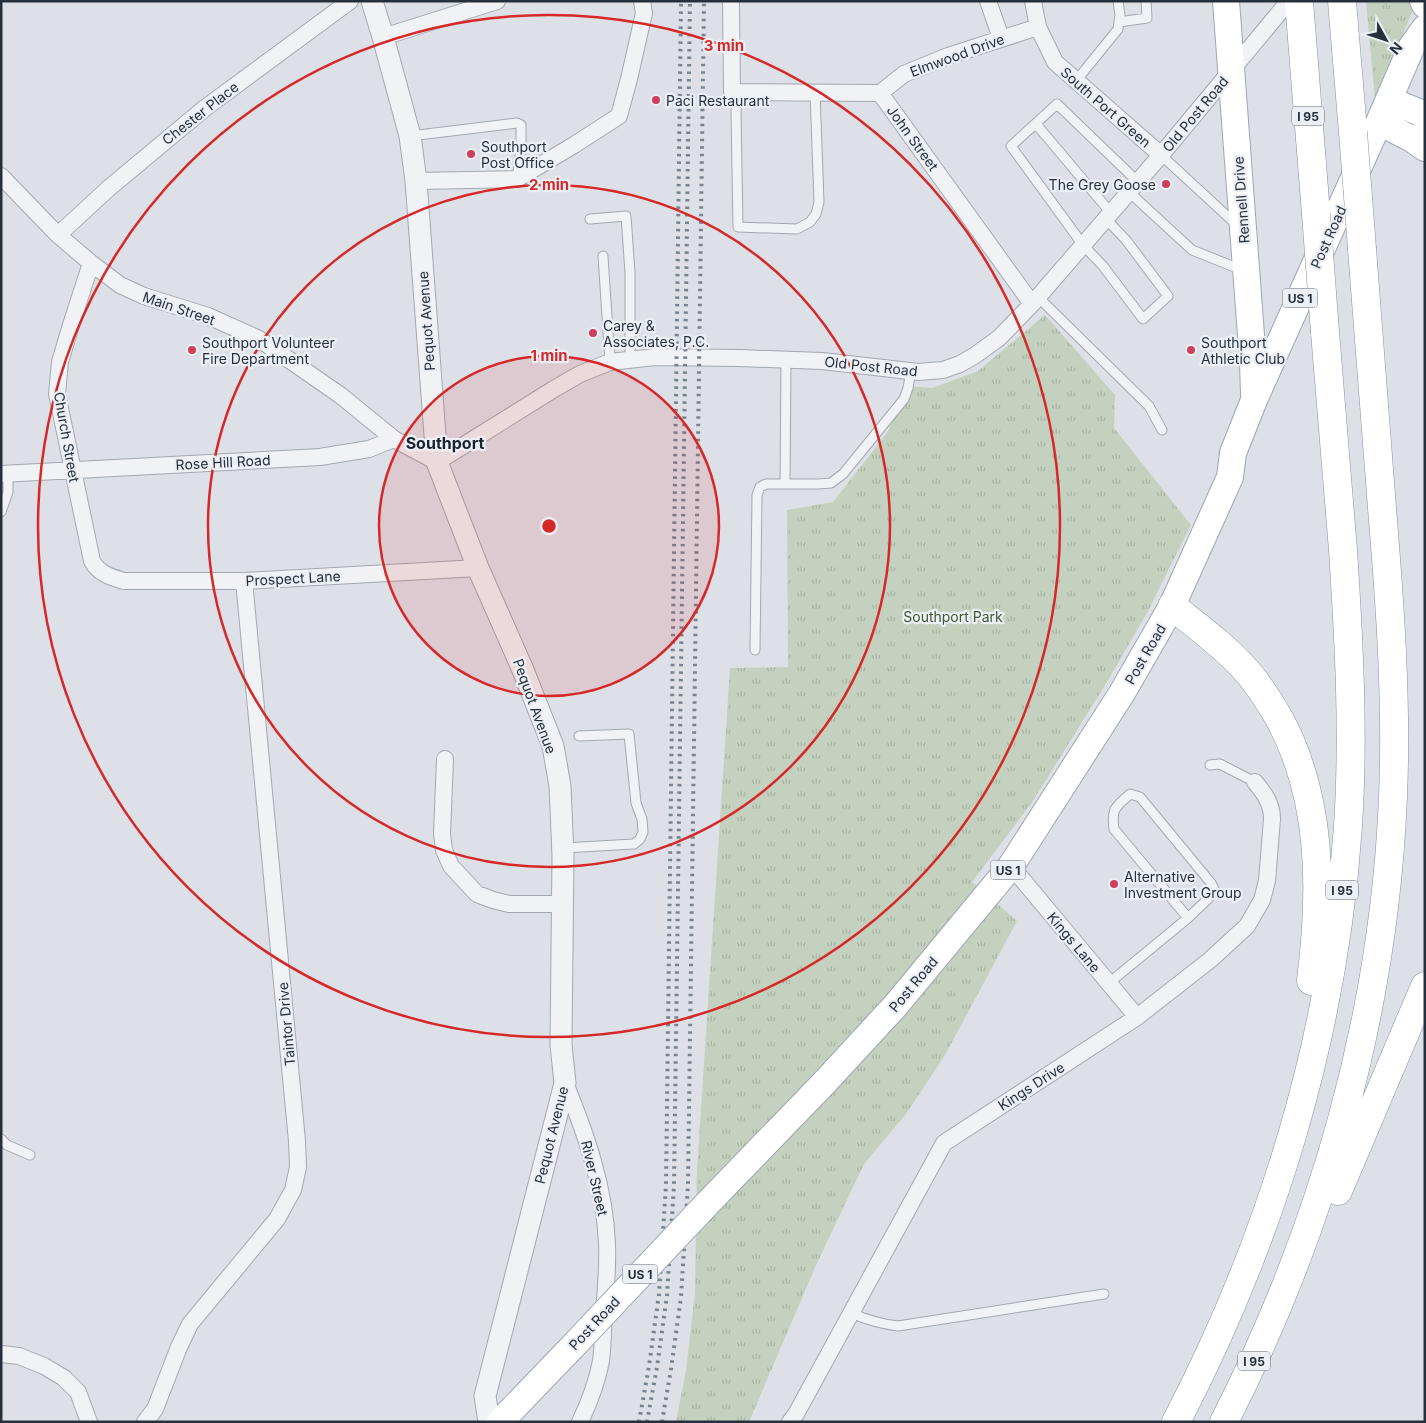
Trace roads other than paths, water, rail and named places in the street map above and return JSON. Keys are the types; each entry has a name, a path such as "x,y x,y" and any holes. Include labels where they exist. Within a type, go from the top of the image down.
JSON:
{"highway":[{"name":"I 95","path":"1224,1422 1282,1298 1333,1153 1359,1052 1378,950 1390,847 1394,743 1392,640 1342,1"},
{"name":"I 95","path":"1176,1422 1222,1329 1261,1232 1278,1183 1298,1116 1318,1032 1327,990 1344,878 1350,770 1349,664 1342,537 1316,214 1296,7"},
{"path":"1172,606 1226,650 1245,669 1273,708 1287,734 1301,768 1312,811 1317,862 1315,948 1299,1050 1282,1124 1222,1329"},
{"path":"1282,1298 1334,1202 1425,986"}],"main road":[{"name":"Rennell Drive","path":"1226,1 1253,362 1254,400"},
{"path":"1423,1 1425,5"},
{"name":"Post Road","path":"1230,477 1233,453 1254,400 1399,115 1412,46 1425,28"},
{"name":"Post Road","path":"500,1422 705,1206 826,1082 896,1005 1011,866 1122,693 1172,606 1230,477 1244,461 1425,59"},
{"path":"1399,115 1425,148"}],"street":[{"name":"Chester Place","path":"58,234 109,188 205,108 350,1"},
{"name":"Pequot Avenue","path":"372,1 410,136 416,181 437,462 478,568 523,670 553,746 560,786 563,848 560,1045 565,1083 485,1396 489,1422"},
{"path":"383,37 497,1"},
{"path":"416,181 517,179 619,116 644,13 642,1"},
{"path":"731,1 732,92 737,92"},
{"path":"988,1 1001,38"},
{"name":"South Port Green","path":"1033,1 1038,27 1055,62 1161,155"},
{"name":"Old Post Road","path":"437,462 554,389 580,374 610,362 655,357 822,361 918,372 943,370 960,364 999,338 1035,301 1134,187 1231,70 1296,7"},
{"name":"Elmwood Drive","path":"880,92 904,74 948,56 1038,27"},
{"name":"John Street","path":"737,92 880,92 1035,301"},
{"name":"Main Street","path":"1,176 58,234 120,285 144,296 208,316 259,339 340,395 394,439"},
{"name":"Church Street","path":"91,263 70,325 60,362 57,394 92,561 95,567 108,576"},
{"path":"394,439 437,462"},
{"name":"Rose Hill Road","path":"5,473 320,457 369,449 394,439"},
{"name":"Prospect Lane","path":"108,576 124,581 244,581 478,568"},
{"name":"Taintor Drive","path":"146,1422 156,1409 179,1347 190,1324 277,1219 293,1190 298,1167 244,581"},
{"path":"445,759 442,834 444,850 451,866 477,894 494,900 509,904 563,904"},
{"name":"Kings Drive","path":"790,1422 944,1143 1137,1017 1210,960 1247,926 1262,900 1267,881 1272,819 1272,810 1268,801 1255,782"},
{"name":"Kings Lane","path":"1011,866 1137,1017"},
{"name":"River Street","path":"565,1083 589,1148 603,1204 607,1244 600,1361 595,1384 580,1422"},
{"path":"1,1354 19,1356 44,1366 64,1378 78,1392 89,1422"}],"lane":[{"path":"1076,81 1118,29 1120,15 1118,1"},
{"path":"1119,22 1147,18 1146,1"},
{"path":"737,92 738,227 797,229 810,222 816,214 819,202 816,92"},
{"path":"1036,124 1168,296 1143,319 1103,266 1083,245 1011,146 1057,104 1192,250 1246,272"},
{"path":"410,136 517,123 521,125 517,179"},
{"path":"1161,155 1243,231"},
{"path":"590,219 626,216 630,273 630,360"},
{"path":"603,256 610,362"},
{"path":"1035,301 1148,406 1162,430"},
{"path":"785,484 786,360"},
{"path":"755,650 757,495 760,487 766,484 831,483 843,474 904,399 911,371"},
{"path":"1,512 8,492 5,473"},
{"path":"563,848 634,844 640,839 643,832 642,819 636,803 629,734 579,736"},
{"path":"1210,765 1220,764 1255,782"},
{"path":"1109,984 1188,918 1214,890 1211,883 1140,797 1130,794 1114,809 1112,818 1114,829 1188,918"},
{"path":"1,1139 7,1145 30,1155"},
{"path":"851,1313 867,1320 898,1326 1104,1294"}],"railway":[{"path":"639,1422 659,1294 666,1185 681,1"},
{"path":"647,1422 667,1295 674,1185 690,1"},
{"path":"662,1422 681,1297 688,1185 704,1"}],"place":[{"name":"Paci Restaurant","path":"656,100"},
{"name":"Southport Post Office","path":"471,154"},
{"name":"The Grey Goose","path":"1166,184"},
{"name":"Carey & Associates, P.C.","path":"593,333"},
{"name":"Southport Volunteer Fire Department","path":"192,350"},
{"name":"Southport Athletic Club","path":"1191,350"},
{"name":"Alternative Investment Group","path":"1114,884"}],"district":[{"name":"Southport","path":"445,443"}],"park label":[{"name":"Southport Park","path":"953,616"}]}
